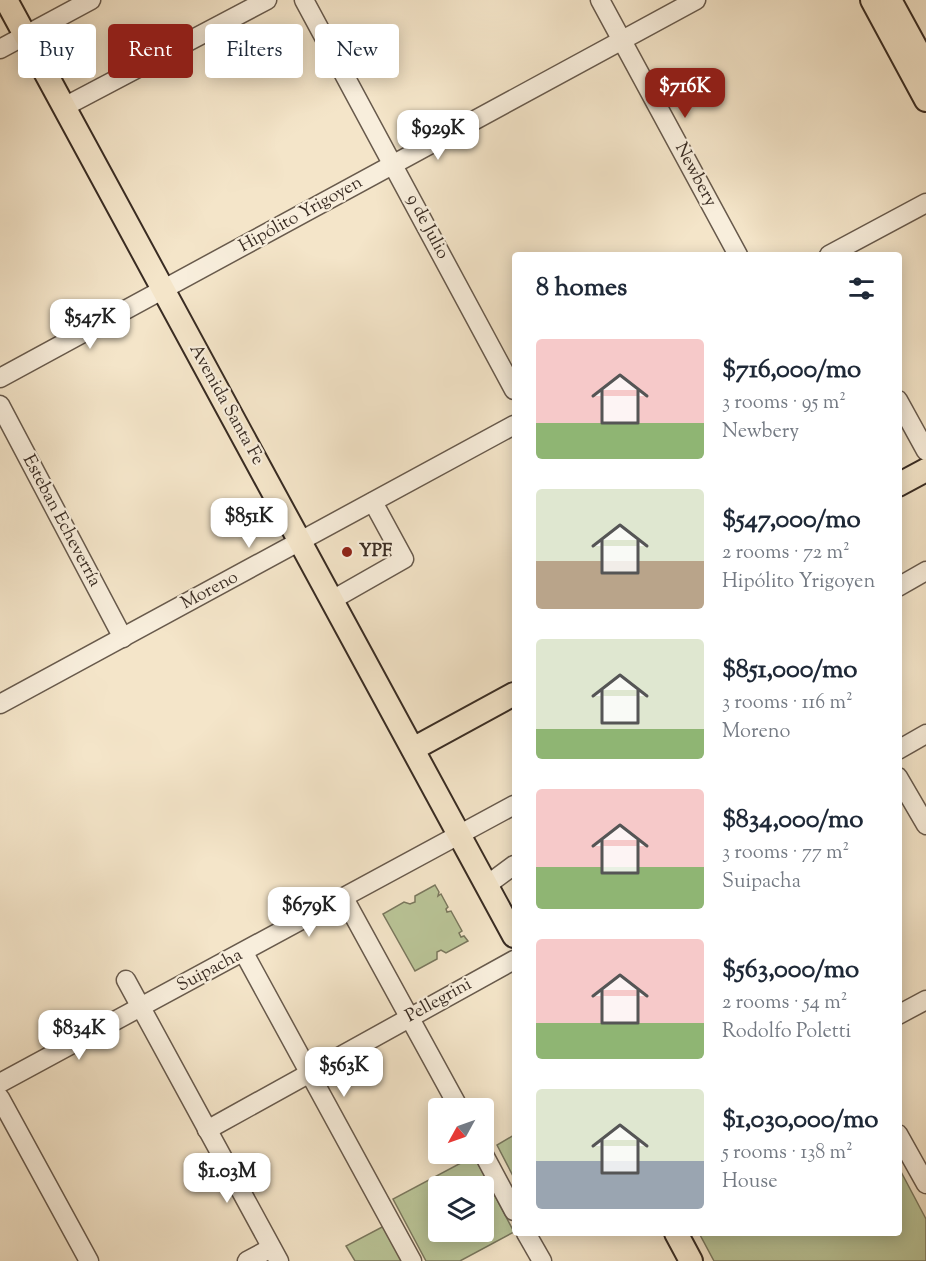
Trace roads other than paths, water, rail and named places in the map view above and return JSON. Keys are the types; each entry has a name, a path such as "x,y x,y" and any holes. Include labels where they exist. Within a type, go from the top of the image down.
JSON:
{"main road":[{"name":"Avenida Santa Fe","path":"6,0 19,24"},
{"path":"872,0 926,100"},
{"path":"890,0 926,66"},
{"name":"Avenida Santa Fe","path":"48,78 512,932"},
{"path":"902,483 926,470"},
{"path":"413,749 512,695"},
{"path":"678,1236 691,1261"}],"street":[{"path":"46,24 91,0"},
{"path":"64,107 267,0"},
{"name":"9 de Julio","path":"304,0 512,386"},
{"name":"Newbery","path":"600,0 736,252"},
{"name":"Hipólito Yrigoyen","path":"0,378 696,0"},
{"path":"0,49 18,39"},
{"path":"835,252 926,203"},
{"name":"Esteban Echeverría","path":"0,405 123,638"},
{"path":"902,407 926,451"},
{"name":"Moreno","path":"0,704 512,429"},
{"path":"332,600 404,559 373,502"},
{"path":"902,585 926,571"},
{"path":"902,748 926,734"},
{"path":"902,784 926,825"},
{"name":"Suipacha","path":"0,1083 512,806"},
{"path":"487,885 512,866"},
{"path":"344,898 453,1098"},
{"path":"244,953 412,1261"},
{"name":"Pellegrini","path":"207,1130 512,961"},
{"path":"126,980 275,1254 247,1261"},
{"path":"902,1013 926,1000"},
{"path":"0,1098 89,1261"},
{"path":"902,1141 926,1184"},
{"path":"489,1164 512,1207"},
{"path":"528,1236 542,1261"}],"place":[{"name":"YPF","path":"347,552"}]}
